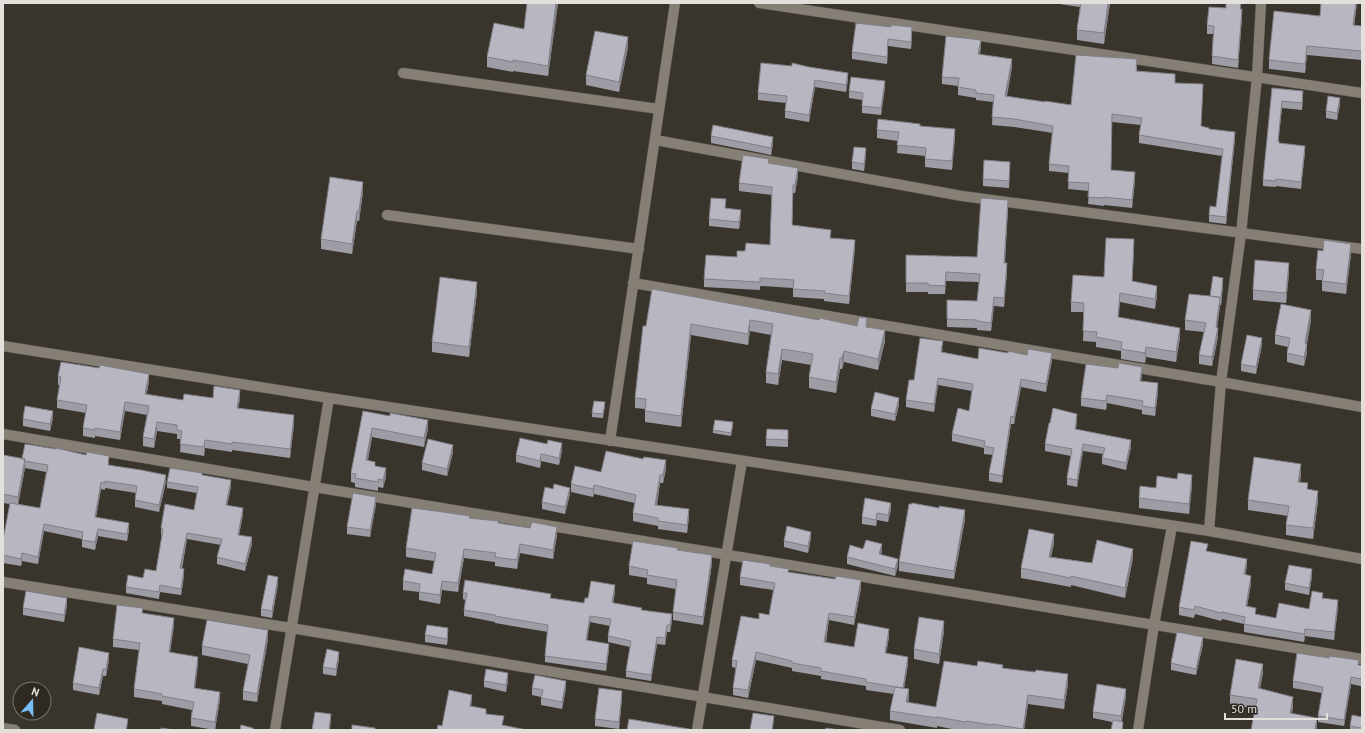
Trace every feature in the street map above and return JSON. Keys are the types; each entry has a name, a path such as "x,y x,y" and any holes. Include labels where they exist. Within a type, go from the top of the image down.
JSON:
{"street":[{"path":"610,441 675,3"},
{"path":"759,3 1362,93"},
{"path":"1209,531 1221,382 1241,234 1257,77 1262,3"},
{"path":"403,73 659,109"},
{"path":"655,140 962,196 1362,249"},
{"path":"387,215 639,249"},
{"path":"633,283 1362,407"},
{"path":"3,346 329,398 1209,531 1362,559"},
{"path":"275,730 329,398"},
{"path":"3,434 314,487 1362,659"},
{"path":"697,730 742,461"},
{"path":"1138,730 1154,625 1172,526"},
{"path":"3,582 291,628 900,730"},
{"path":"3,728 15,730"}],"building":[{"path":"527,3 556,3 548,66 487,57 494,23 524,29"},
{"path":"1081,3 1108,3 1104,33 1077,30"},
{"path":"1226,3 1241,3 1240,9 1242,9 1238,60 1212,56 1214,26 1207,25 1209,7 1226,8"},
{"path":"1321,3 1356,3 1353,25 1362,26 1362,51 1307,46 1305,64 1269,60 1274,11 1320,16"},
{"path":"856,23 891,27 891,25 912,27 911,42 888,39 887,57 852,52"},
{"path":"595,31 628,37 619,82 586,75"},
{"path":"946,36 981,40 978,54 1012,59 1005,96 1071,105 1076,55 1137,59 1136,71 1175,74 1175,83 1203,84 1201,126 1209,129 1235,132 1226,217 1209,215 1210,206 1216,207 1223,149 1139,135 1142,118 1112,114 1111,170 1135,172 1132,200 1088,197 1089,183 1068,182 1069,166 1049,164 1053,126 1014,119 992,117 994,95 976,93 976,90 958,87 959,78 942,77"},
{"path":"761,63 792,66 792,63 848,73 846,85 815,80 809,115 785,111 787,96 758,93"},
{"path":"851,77 885,81 881,108 862,106 863,93 849,91"},
{"path":"1272,88 1303,91 1302,103 1282,101 1278,141 1279,143 1305,146 1301,182 1276,179 1276,181 1263,180"},
{"path":"1328,96 1340,98 1337,113 1326,111"},
{"path":"878,119 920,124 920,126 955,129 952,161 925,159 926,148 897,145 899,132 877,130"},
{"path":"713,125 773,137 771,148 711,136"},
{"path":"854,147 866,148 864,164 852,162"},
{"path":"743,155 769,159 768,163 798,168 795,185 793,185 792,225 831,230 830,238 855,240 849,296 824,293 825,291 793,289 794,280 760,278 760,282 704,279 706,255 737,257 737,251 745,251 746,243 770,245 772,187 739,183"},
{"path":"984,160 1010,162 1009,181 983,179"},
{"path":"330,177 363,182 352,244 321,239"},
{"path":"711,198 726,199 725,208 741,210 739,222 709,219"},
{"path":"981,198 1008,200 1004,263 1007,263 1004,298 994,297 991,323 977,320 947,319 947,300 977,301 980,274 946,272 945,286 928,285 928,283 906,283 906,255 977,257"},
{"path":"1106,238 1134,239 1132,281 1157,286 1155,299 1120,293 1118,317 1180,328 1176,352 1146,347 1145,353 1121,349 1122,342 1096,337 1097,332 1083,331 1084,303 1071,302 1073,275 1104,277"},
{"path":"1324,240 1351,244 1346,284 1322,281 1324,270 1316,269 1318,250 1323,251"},
{"path":"1255,260 1289,263 1286,293 1253,290"},
{"path":"1213,276 1223,278 1221,298 1210,296"},
{"path":"440,277 477,282 469,347 432,342"},
{"path":"652,289 819,320 820,318 857,326 859,317 867,318 866,327 885,330 878,359 844,351 842,358 840,358 836,382 809,377 813,354 782,349 778,374 766,372 773,324 750,320 748,334 691,324 681,416 645,411 646,399 635,398 643,326 646,326"},
{"path":"1189,294 1220,297 1216,327 1218,328 1212,357 1199,355 1206,323 1185,320"},
{"path":"1281,304 1311,310 1304,357 1287,353 1290,338 1275,335"},
{"path":"1247,335 1262,338 1256,367 1241,364"},
{"path":"920,338 943,341 941,352 978,359 979,348 1008,353 1008,351 1027,355 1028,349 1052,353 1046,384 1021,379 1014,417 1011,416 1002,476 989,473 994,448 984,446 985,441 952,434 958,408 969,411 973,384 938,378 934,404 906,400 909,380 914,380"},
{"path":"61,362 99,368 100,365 149,374 145,394 183,400 184,394 213,398 214,386 240,390 237,408 294,415 290,449 205,440 204,447 180,444 182,431 177,430 177,425 157,422 154,439 143,437 149,406 125,402 120,432 95,428 95,430 83,428 87,405 57,400 61,377 58,376"},
{"path":"1119,363 1142,367 1140,381 1158,383 1155,408 1142,406 1143,401 1107,395 1106,401 1081,398 1086,364 1118,368"},
{"path":"875,392 899,398 895,414 871,409"},
{"path":"594,401 605,402 603,414 592,413"},
{"path":"25,406 53,411 50,424 23,419"},
{"path":"1053,408 1077,414 1075,429 1131,440 1126,463 1102,458 1105,448 1083,444 1077,480 1067,478 1072,449 1045,444"},
{"path":"363,411 390,416 390,413 428,420 424,438 372,428 366,460 375,462 375,466 386,468 383,480 378,479 378,482 355,478 356,474 351,473"},
{"path":"715,420 733,422 731,433 713,430"},
{"path":"767,429 788,430 788,440 766,439"},
{"path":"520,438 547,444 548,440 562,443 559,458 541,454 540,461 516,455"},
{"path":"428,439 453,445 447,469 422,463"},
{"path":"25,444 56,448 86,455 87,452 109,456 108,465 166,475 159,505 135,500 137,486 105,481 105,483 101,482 95,517 129,523 127,534 98,529 95,542 82,540 83,532 44,524 38,557 22,553 21,559 3,555 3,540 10,503 40,508 48,465 24,461 25,459 22,459"},
{"path":"606,451 643,459 644,457 666,460 663,475 660,475 655,505 689,509 687,525 658,521 658,518 633,513 636,495 594,485 593,489 571,484 575,466 601,472"},
{"path":"3,455 25,459 18,497 3,494"},
{"path":"1254,457 1301,464 1298,482 1308,483 1307,489 1318,491 1313,528 1286,525 1289,506 1248,500"},
{"path":"170,468 202,473 202,475 231,480 226,505 243,508 238,535 252,537 245,564 217,557 222,539 187,533 180,568 184,569 181,589 160,585 159,592 126,587 128,575 143,578 145,569 156,571 163,529 161,528 165,504 194,510 198,487 167,482"},
{"path":"1178,473 1192,475 1189,504 1139,498 1140,486 1156,488 1157,476 1177,479"},
{"path":"554,484 570,488 565,507 542,502 545,487 553,489"},
{"path":"353,493 376,497 370,530 347,527"},
{"path":"865,498 891,503 888,515 877,513 876,520 862,517"},
{"path":"912,503 939,508 939,506 965,510 954,571 899,562 909,504"},
{"path":"412,508 470,516 469,518 498,521 498,523 530,528 532,522 557,527 553,550 520,544 517,560 495,557 496,553 464,549 458,583 442,581 440,595 419,592 420,584 403,581 405,569 432,574 436,553 406,548"},
{"path":"787,526 811,532 808,546 784,541"},
{"path":"1029,529 1054,534 1049,557 1092,563 1097,540 1133,549 1125,588 1071,576 1071,578 1021,568"},
{"path":"866,540 882,544 879,554 898,559 895,569 847,557 850,545 863,549"},
{"path":"633,541 712,555 703,617 673,612 677,580 647,575 648,570 629,566"},
{"path":"1191,541 1208,544 1206,551 1247,559 1244,574 1251,576 1246,606 1256,608 1255,614 1276,618 1279,603 1309,609 1312,591 1323,593 1322,598 1338,600 1334,632 1305,629 1304,634 1244,624 1245,617 1221,613 1195,606 1194,610 1179,607"},
{"path":"743,560 770,564 770,566 789,569 788,572 835,579 836,576 861,580 854,617 829,613 824,642 854,647 858,623 889,629 885,653 908,657 903,688 866,682 866,679 821,671 821,668 792,663 792,661 756,652 748,690 733,688 737,661 732,660 741,616 759,619 759,613 769,615 775,583 740,577"},
{"path":"1289,565 1312,569 1309,588 1285,583"},
{"path":"268,575 278,577 272,611 261,609"},
{"path":"465,580 551,594 550,598 584,603 585,598 588,598 591,581 615,585 612,602 642,608 641,610 672,614 670,625 667,625 665,638 657,637 651,675 626,671 631,641 608,636 611,619 590,616 586,640 609,644 606,664 545,656 548,625 464,610 467,593 463,593"},
{"path":"26,591 67,598 64,615 23,608"},
{"path":"117,605 143,608 142,613 174,618 169,652 198,657 194,688 220,692 215,722 191,718 194,702 134,689 140,643 113,639"},
{"path":"919,617 944,621 939,654 914,649"},
{"path":"207,620 268,630 257,694 243,691 250,655 202,646"},
{"path":"427,625 448,628 447,639 425,635"},
{"path":"1177,632 1203,637 1196,669 1171,663"},
{"path":"79,647 109,653 106,669 103,669 99,688 73,683"},
{"path":"327,649 339,652 336,669 323,667"},
{"path":"1297,653 1329,658 1329,656 1359,660 1358,665 1362,665 1361,679 1351,677 1344,720 1318,716 1323,687 1293,681"},
{"path":"1236,659 1263,664 1258,688 1293,697 1290,713 1317,718 1315,730 1251,730 1257,699 1230,695"},
{"path":"944,661 977,666 978,661 1003,665 1002,668 1068,674 1064,700 1028,695 1023,729 890,711 895,687 909,689 906,702 936,707"},
{"path":"486,669 508,673 506,685 484,681"},
{"path":"535,675 566,681 562,702 541,698 543,690 532,688"},
{"path":"1097,684 1126,689 1121,716 1093,712"},
{"path":"599,688 622,691 619,722 595,719"},
{"path":"449,690 472,695 470,706 486,709 486,714 504,716 502,725 527,730 437,730 438,725 442,726"},
{"path":"315,712 331,714 329,730 312,730"},
{"path":"97,713 128,719 126,730 94,729"},
{"path":"753,713 774,716 772,730 750,730"},
{"path":"1352,715 1362,717 1362,728 1350,726"},
{"path":"629,719 689,729 627,730"},
{"path":"1113,720 1123,722 1122,730 1111,730"},
{"path":"241,725 253,728 253,730 240,730"},
{"path":"352,725 375,728 375,730 352,730"},
{"path":"161,728 174,730 161,730"},
{"path":"826,728 840,730 825,730"}]}
